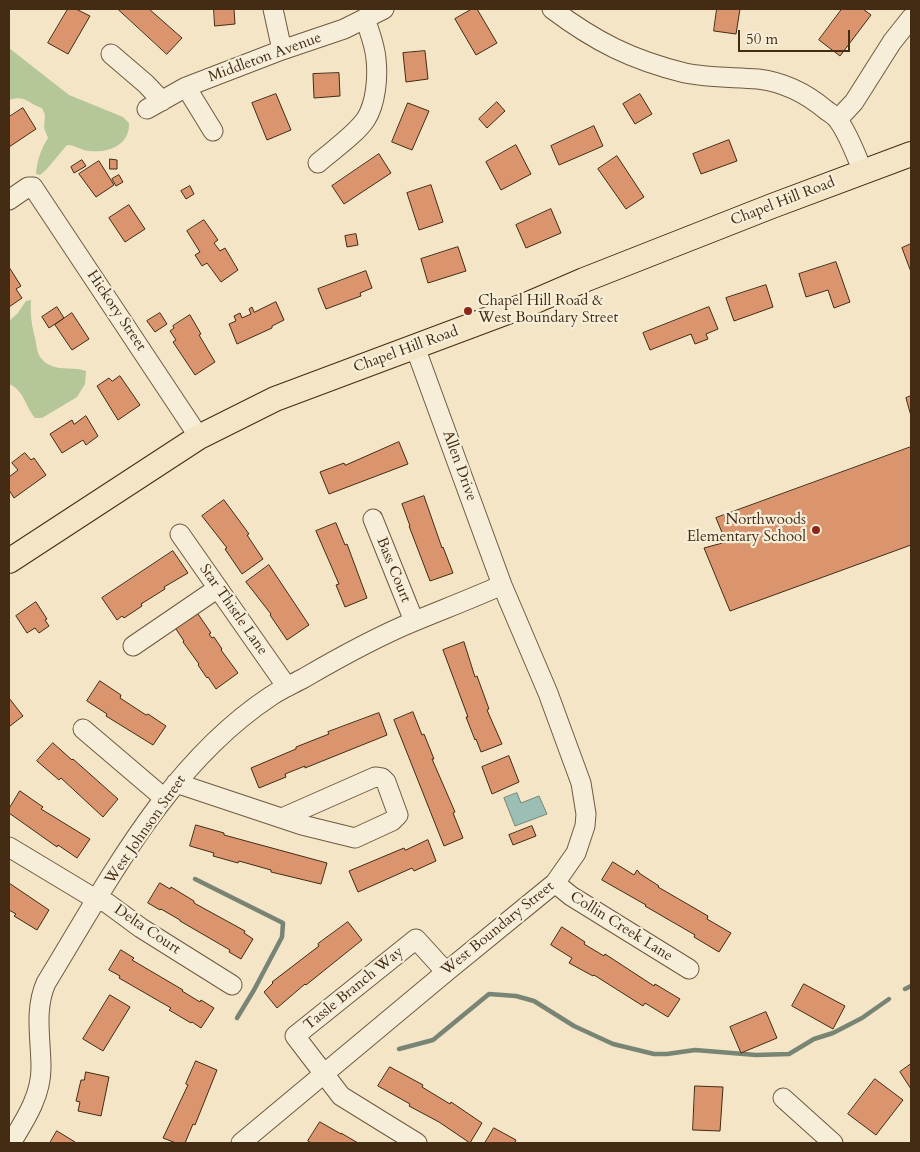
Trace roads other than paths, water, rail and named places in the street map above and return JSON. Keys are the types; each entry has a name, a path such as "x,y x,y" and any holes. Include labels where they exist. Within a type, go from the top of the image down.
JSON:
{"main road":[{"name":"Chapel Hill Road","path":"9,561 200,437 275,399 416,347 911,154"}],"street":[{"path":"273,9 282,50"},
{"name":"Middleton Avenue","path":"110,54 146,84 154,105 186,87 282,50 344,30 384,9"},
{"path":"552,9 607,46 635,58 701,76 770,81 801,93 815,101 838,120 852,145 863,172"},
{"path":"318,163 358,128 366,119 371,108 375,88 376,58 365,18"},
{"path":"838,120 854,102 892,42 911,18"},
{"path":"186,87 213,132"},
{"name":"Hickory Street","path":"9,200 31,186 33,187 200,437"},
{"name":"Allen Drive","path":"416,347 502,585"},
{"name":"Bass Court","path":"373,519 414,621"},
{"name":"Star Thistle Lane","path":"180,534 287,687"},
{"name":"West Johnson Street","path":"11,1143 33,1106 40,1076 38,1016 46,983 131,846 164,798 198,758 228,730 271,696 346,653 414,621 502,585"},
{"name":"West Boundary Street","path":"241,1143 555,882 569,865 580,842 586,814 581,783 548,694 502,585"},
{"path":"133,646 218,588"},
{"path":"83,729 164,798"},
{"path":"176,784 302,825 355,838 392,821 398,814 386,782 382,778 375,777 282,818"},
{"name":"Delta Court","path":"9,847 97,900 107,903 140,928 232,985"},
{"name":"Collin Creek Lane","path":"555,882 571,896 689,969"},
{"name":"Tassle Branch Way","path":"323,1075 295,1036 416,939 446,972"},
{"path":"323,1075 350,1103 417,1143"},
{"path":"783,1098 833,1143"}],"water":[{"path":"517,793 521,803 539,796 547,814 515,826 504,798"}],"waterway":[{"path":"195,879 283,923 282,937 237,1018"},
{"path":"905,989 911,986"},
{"path":"399,1049 433,1040 489,994 516,996 534,1001 574,1026 613,1044 654,1054 695,1050 756,1055 789,1054 814,1039 833,1033 862,1018 889,999"}],"place":[{"name":"Chapel Hill Road & West Boundary Street","path":"468,311"},
{"name":"Northwoods Elementary School","path":"816,530"}]}
